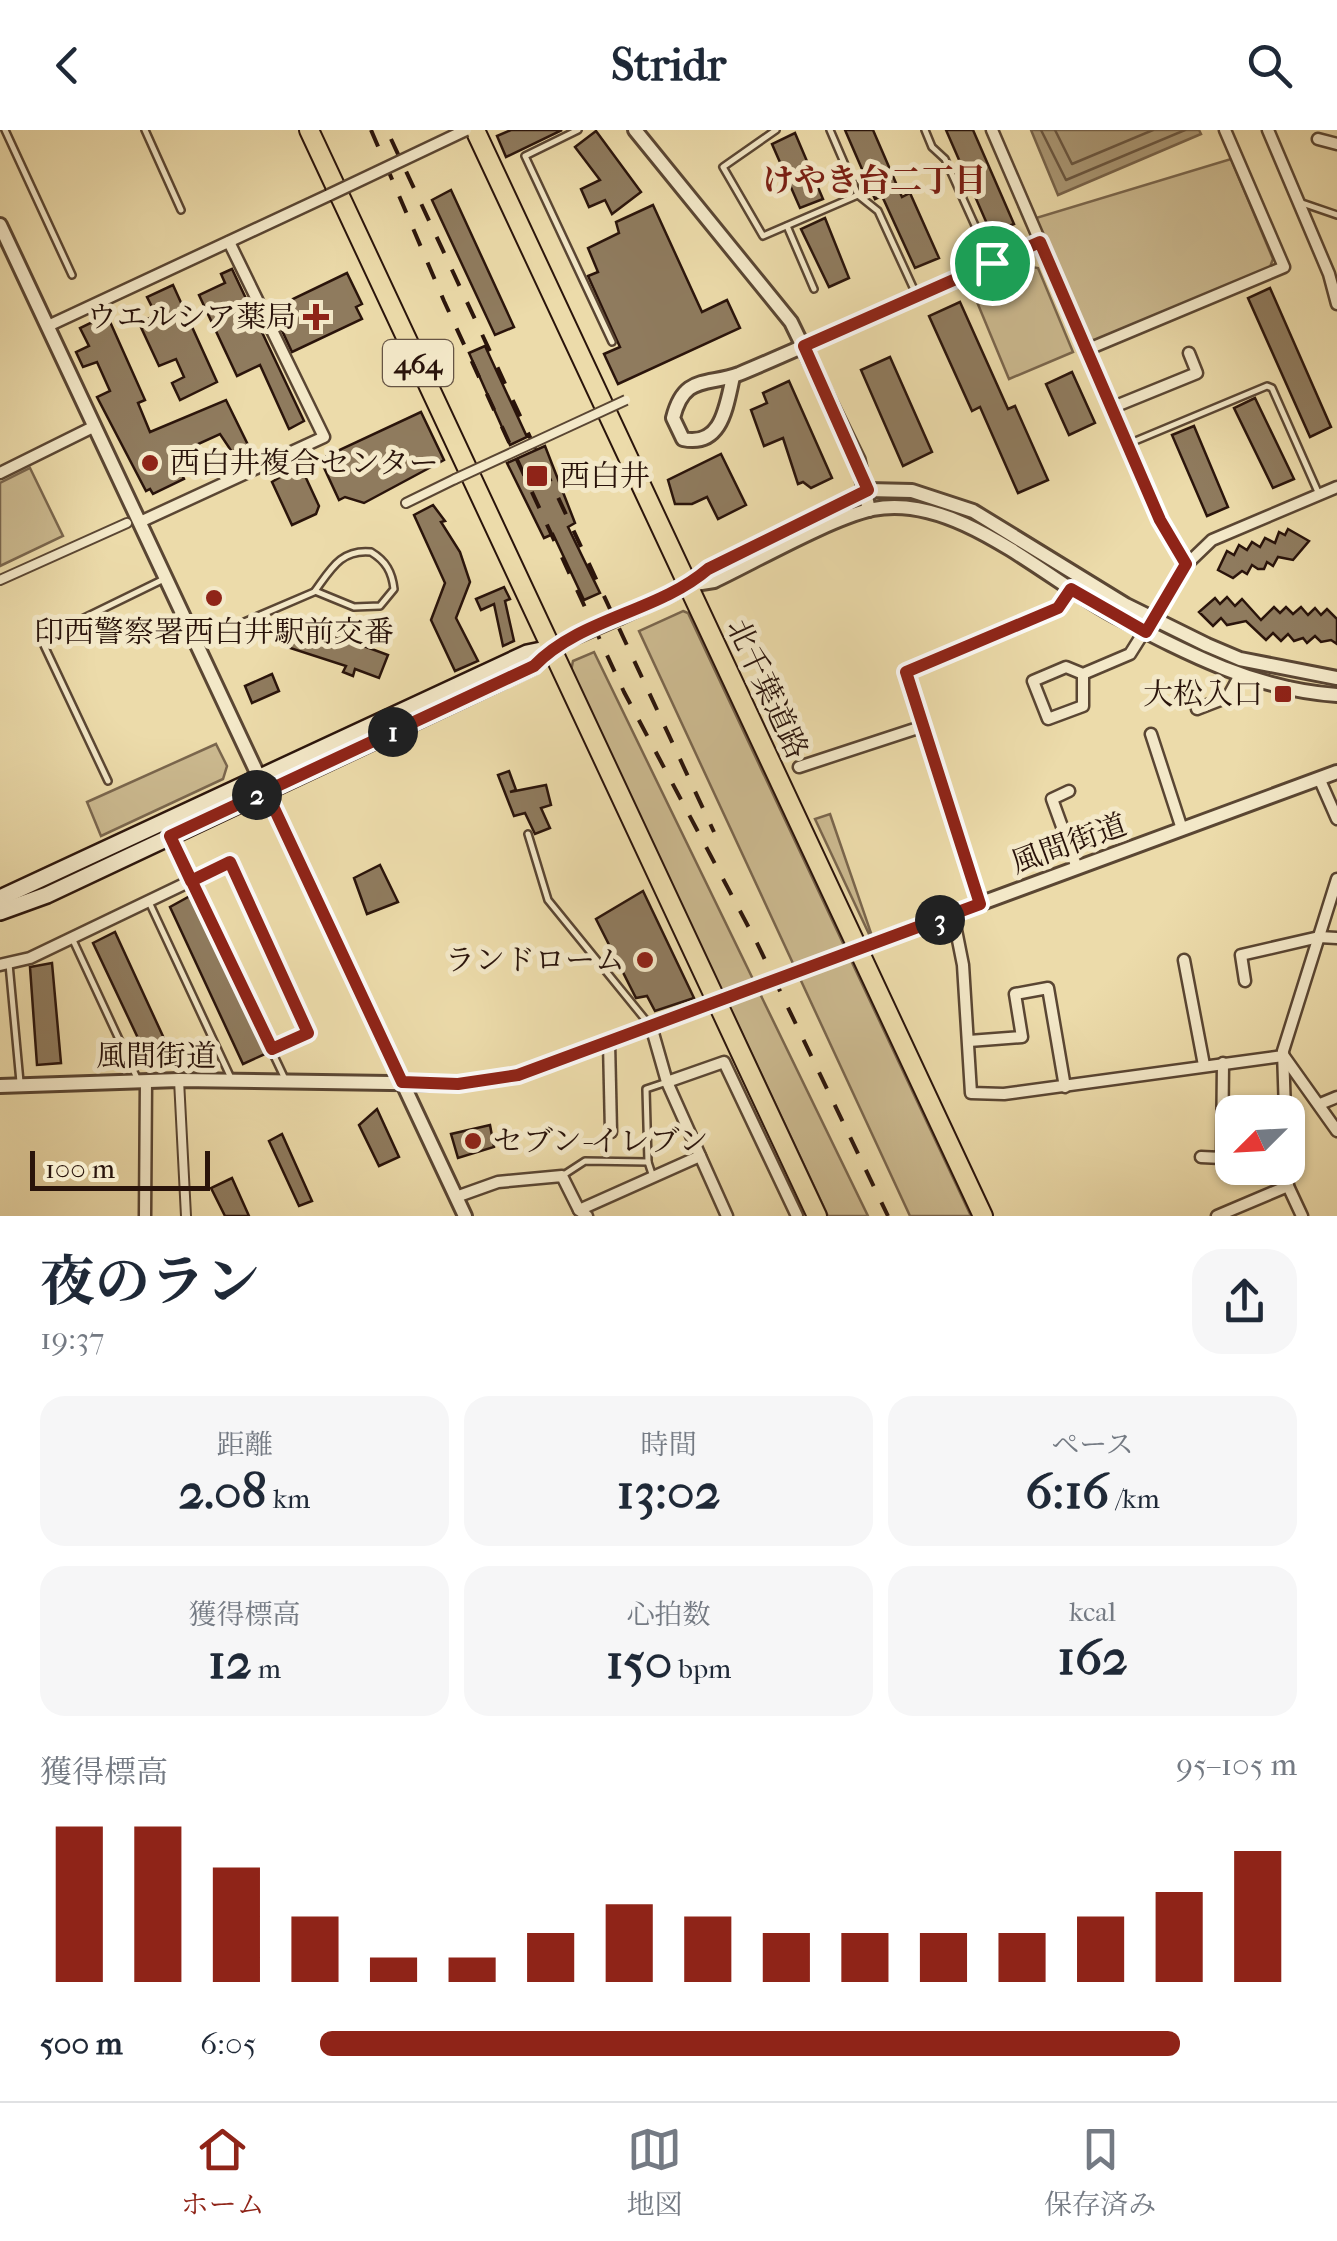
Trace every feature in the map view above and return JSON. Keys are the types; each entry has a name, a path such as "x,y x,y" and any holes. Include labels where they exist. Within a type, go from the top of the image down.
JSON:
{"highway":[{"name":"464","path":"310,130 556,645 818,1216"},
{"name":"北千葉道路","path":"475,130 684,588 983,1216"}],"main road":[{"path":"0,898 534,666 556,645"},
{"path":"0,912 170,836 263,784"}],"street":[{"path":"48,326 466,130"},
{"path":"635,130 778,302 804,346 868,490 869,510"},
{"path":"992,130 1160,520 1186,564"},
{"path":"1086,350 1284,267 1225,130"},
{"path":"1268,130 1333,276 1337,304"},
{"path":"1318,138 1337,144"},
{"path":"0,225 95,426 134,522 167,578 465,1216"},
{"path":"0,580 324,436 229,242"},
{"path":"733,377 724,416 712,437 698,442 683,439 672,418 676,403 692,386 710,378 733,377 1040,242"},
{"path":"1112,408 1196,372 1188,354"},
{"path":"406,503 626,400"},
{"path":"0,473 95,426"},
{"path":"1083,674 1083,706 1048,719 1032,681 1066,667 1083,674 1130,654 1186,564 1212,540 1337,487"},
{"path":"684,588 708,569 868,490 912,491 960,505 1154,618 1240,659 1337,678"},
{"path":"556,645 684,588 714,581 869,510 913,508 954,520 1146,632 1240,675 1298,692 1337,695"},
{"path":"980,904 906,672 1058,608 1071,589"},
{"path":"1197,709 1228,697 1240,675"},
{"path":"799,767 924,726"},
{"path":"1151,734 1182,829"},
{"name":"風間街道","path":"0,1086 179,1080 458,1084 518,1075 1337,772"},
{"path":"1320,778 1337,818"},
{"path":"1069,791 1052,800 1077,868"},
{"path":"170,836 191,881"},
{"path":"4,965 72,938 230,862 308,1033 272,1049"},
{"path":"1284,1095 1283,1055 1337,879"},
{"path":"954,915 972,1093 1065,1086 1283,1055"},
{"path":"1246,981 1241,954 1318,937 1337,938"},
{"path":"1184,960 1204,1065"},
{"path":"968,1042 1022,1037 1015,994 1048,988 1065,1086"},
{"path":"651,1026 666,1082 728,1216"},
{"path":"609,1042 612,1132"},
{"path":"1283,1055 1337,1131"},
{"path":"666,1082 724,1062 797,1216"},
{"path":"1201,1158 1222,1158 1223,1063"},
{"path":"179,1080 186,1216"},
{"path":"142,1081 145,1216"},
{"path":"1320,1104 1337,1097"},
{"path":"456,1198 498,1182 562,1176 583,1213 700,1156"},
{"path":"1217,1216 1288,1186 1302,1216"}],"lane":[{"path":"5,130 72,275"},
{"path":"145,130 181,210"},
{"path":"578,130 525,156 612,342"},
{"path":"776,130 723,167 764,236 858,195"},
{"path":"830,130 858,195 878,210 916,296"},
{"path":"925,130 932,146 945,159 992,263"},
{"path":"1301,203 1337,215"},
{"path":"786,226 814,289"},
{"path":"1127,444 1267,386 1272,388 1320,494"},
{"path":"197,642 315,591 337,561 359,551 381,558 393,581 387,600 369,608 315,591"},
{"path":"108,781 40,638 167,578"},
{"path":"528,834 548,900 651,1026"},
{"path":"191,881 286,1082"},
{"path":"148,902 232,1081"},
{"path":"72,938 142,1081"},
{"path":"4,965 20,1085"},
{"path":"653,1178 648,1162 646,1089 666,1082"},
{"path":"562,1176 585,1161 648,1162"}],"shaded area":[{"path":"1231,159 1273,259 1270,267 1095,341 1086,337 1036,218"},
{"path":"1026,266 1038,268 1073,352 1009,379 972,290"},
{"path":"30,468 63,536 0,566 0,483"},
{"path":"683,611 688,613 971,1216 910,1216 639,631"},
{"path":"594,652 868,1216 828,1216 571,671 573,661"},
{"path":"216,744 227,766 223,779 101,836 87,802"},
{"path":"830,814 871,933 869,934 815,819"}],"water":[{"path":"1031,130 1199,130 1201,134 1058,195"}],"building":[{"path":"511,130 562,130 506,157 497,136"},
{"path":"845,130 873,130 902,197 910,193 939,258 915,268 882,196 875,199"},
{"path":"946,130 973,130 1014,224 991,233"},
{"path":"596,131 641,192 612,214 605,200 589,207 581,189 600,180 575,147"},
{"path":"795,133 823,199 800,208 772,144"},
{"path":"451,190 514,327 495,335 432,200"},
{"path":"653,205 702,312 727,300 740,328 618,384 604,354 620,347 588,276 598,272 588,248 619,233 616,222"},
{"path":"825,218 849,278 829,287 801,229"},
{"path":"232,269 304,421 289,429 260,365 237,376 199,295 225,283 221,274"},
{"path":"347,273 362,304 356,307 362,319 292,352 272,309"},
{"path":"173,285 217,382 180,400 172,383 184,377 176,359 159,366 139,323 156,315 147,297"},
{"path":"1270,288 1331,427 1310,437 1248,298"},
{"path":"960,302 1008,409 1015,406 1048,480 1018,493 980,407 972,411 929,316"},
{"path":"107,315 145,400 138,403 150,432 226,400 248,445 232,452 220,434 185,450 188,459 177,464 184,479 153,494 150,489 146,491 97,397 110,391 97,362 83,367 76,352 89,346 80,328"},
{"path":"485,346 527,437 510,445 469,353"},
{"path":"890,357 932,452 903,466 861,370"},
{"path":"1072,372 1095,423 1069,435 1046,384"},
{"path":"789,381 832,478 811,488 803,482 798,484 783,438 764,446 751,410 767,403 763,393"},
{"path":"1255,398 1294,479 1273,488 1234,408"},
{"path":"421,412 444,460 364,503 345,497 339,500 320,459"},
{"path":"1194,426 1228,507 1207,516 1172,435"},
{"name":"西白井","path":"545,446 575,523 568,527 600,593 584,600 553,534 544,538 507,463"},
{"path":"721,454 746,505 718,519 707,497 692,504 675,504 668,480"},
{"path":"300,465 319,506 316,514 292,525 272,482"},
{"path":"433,505 460,552 470,582 456,618 478,661 455,671 431,620 445,583 414,515"},
{"path":"1288,529 1309,541 1293,560 1278,557 1273,566 1267,562 1264,569 1258,569 1252,565 1247,574 1242,571 1233,578 1218,570 1227,551 1234,555 1239,545 1247,550 1252,542 1260,547 1265,538 1275,543 1279,532 1285,535"},
{"path":"504,587 510,599 505,601 514,641 503,646 494,604 481,610 476,599"},
{"path":"1227,597 1235,606 1242,599 1261,620 1274,607 1280,613 1286,607 1293,614 1301,607 1308,615 1315,608 1321,615 1327,609 1337,619 1337,644 1331,640 1321,642 1315,636 1307,643 1303,638 1294,641 1288,634 1281,641 1273,633 1266,640 1246,621 1227,625 1221,618 1213,626 1199,612 1215,598 1220,604"},
{"path":"296,621 388,655 379,678 355,669 353,676 343,672 346,666 287,647"},
{"path":"272,674 279,691 252,703 245,686"},
{"path":"509,771 516,790 510,792 546,785 551,805 541,808 550,828 535,834 525,813 514,816 498,775"},
{"path":"380,865 398,902 367,914 354,878"},
{"path":"643,891 694,998 655,1011 647,996 636,998 596,919"},
{"path":"190,896 265,1054 243,1064 170,907"},
{"path":"115,932 167,1045 146,1055 93,943"},
{"path":"52,963 61,1063 37,1065 30,967"},
{"path":"377,1109 399,1157 379,1166 359,1125"},
{"name":"セブン-イレブン","path":"490,1125 494,1147 458,1158 451,1134"},
{"path":"282,1134 312,1201 299,1206 269,1141"},
{"path":"232,1178 249,1216 225,1216 211,1188"}],"railway":[{"path":"371,130 444,301 624,692 757,943 888,1216"},
{"path":"391,139 714,832"}],"place":[{"name":"ウエルシア薬局","path":"316,317"},
{"name":"西白井複合センター","path":"150,463"},
{"name":"西白井","path":"537,476"},
{"name":"印西警察署西白井駅前交番","path":"214,598"},
{"name":"大松入口","path":"1283,694"},
{"name":"ランドローム","path":"645,960"},
{"name":"セブン-イレブン","path":"473,1141"}],"district":[{"name":"けやき台二丁目","path":"874,180"}],"route":[{"path":"992,263 804,346 858,460 868,490 708,569 689,586 551,648 534,666 266,791 170,836 272,1049 308,1033 230,862 191,881 170,836 239,804 266,791 402,1082 458,1084 518,1075 980,904 906,672 1058,608 1071,589 1146,632 1186,564 1160,520 1040,242 992,263"}]}
